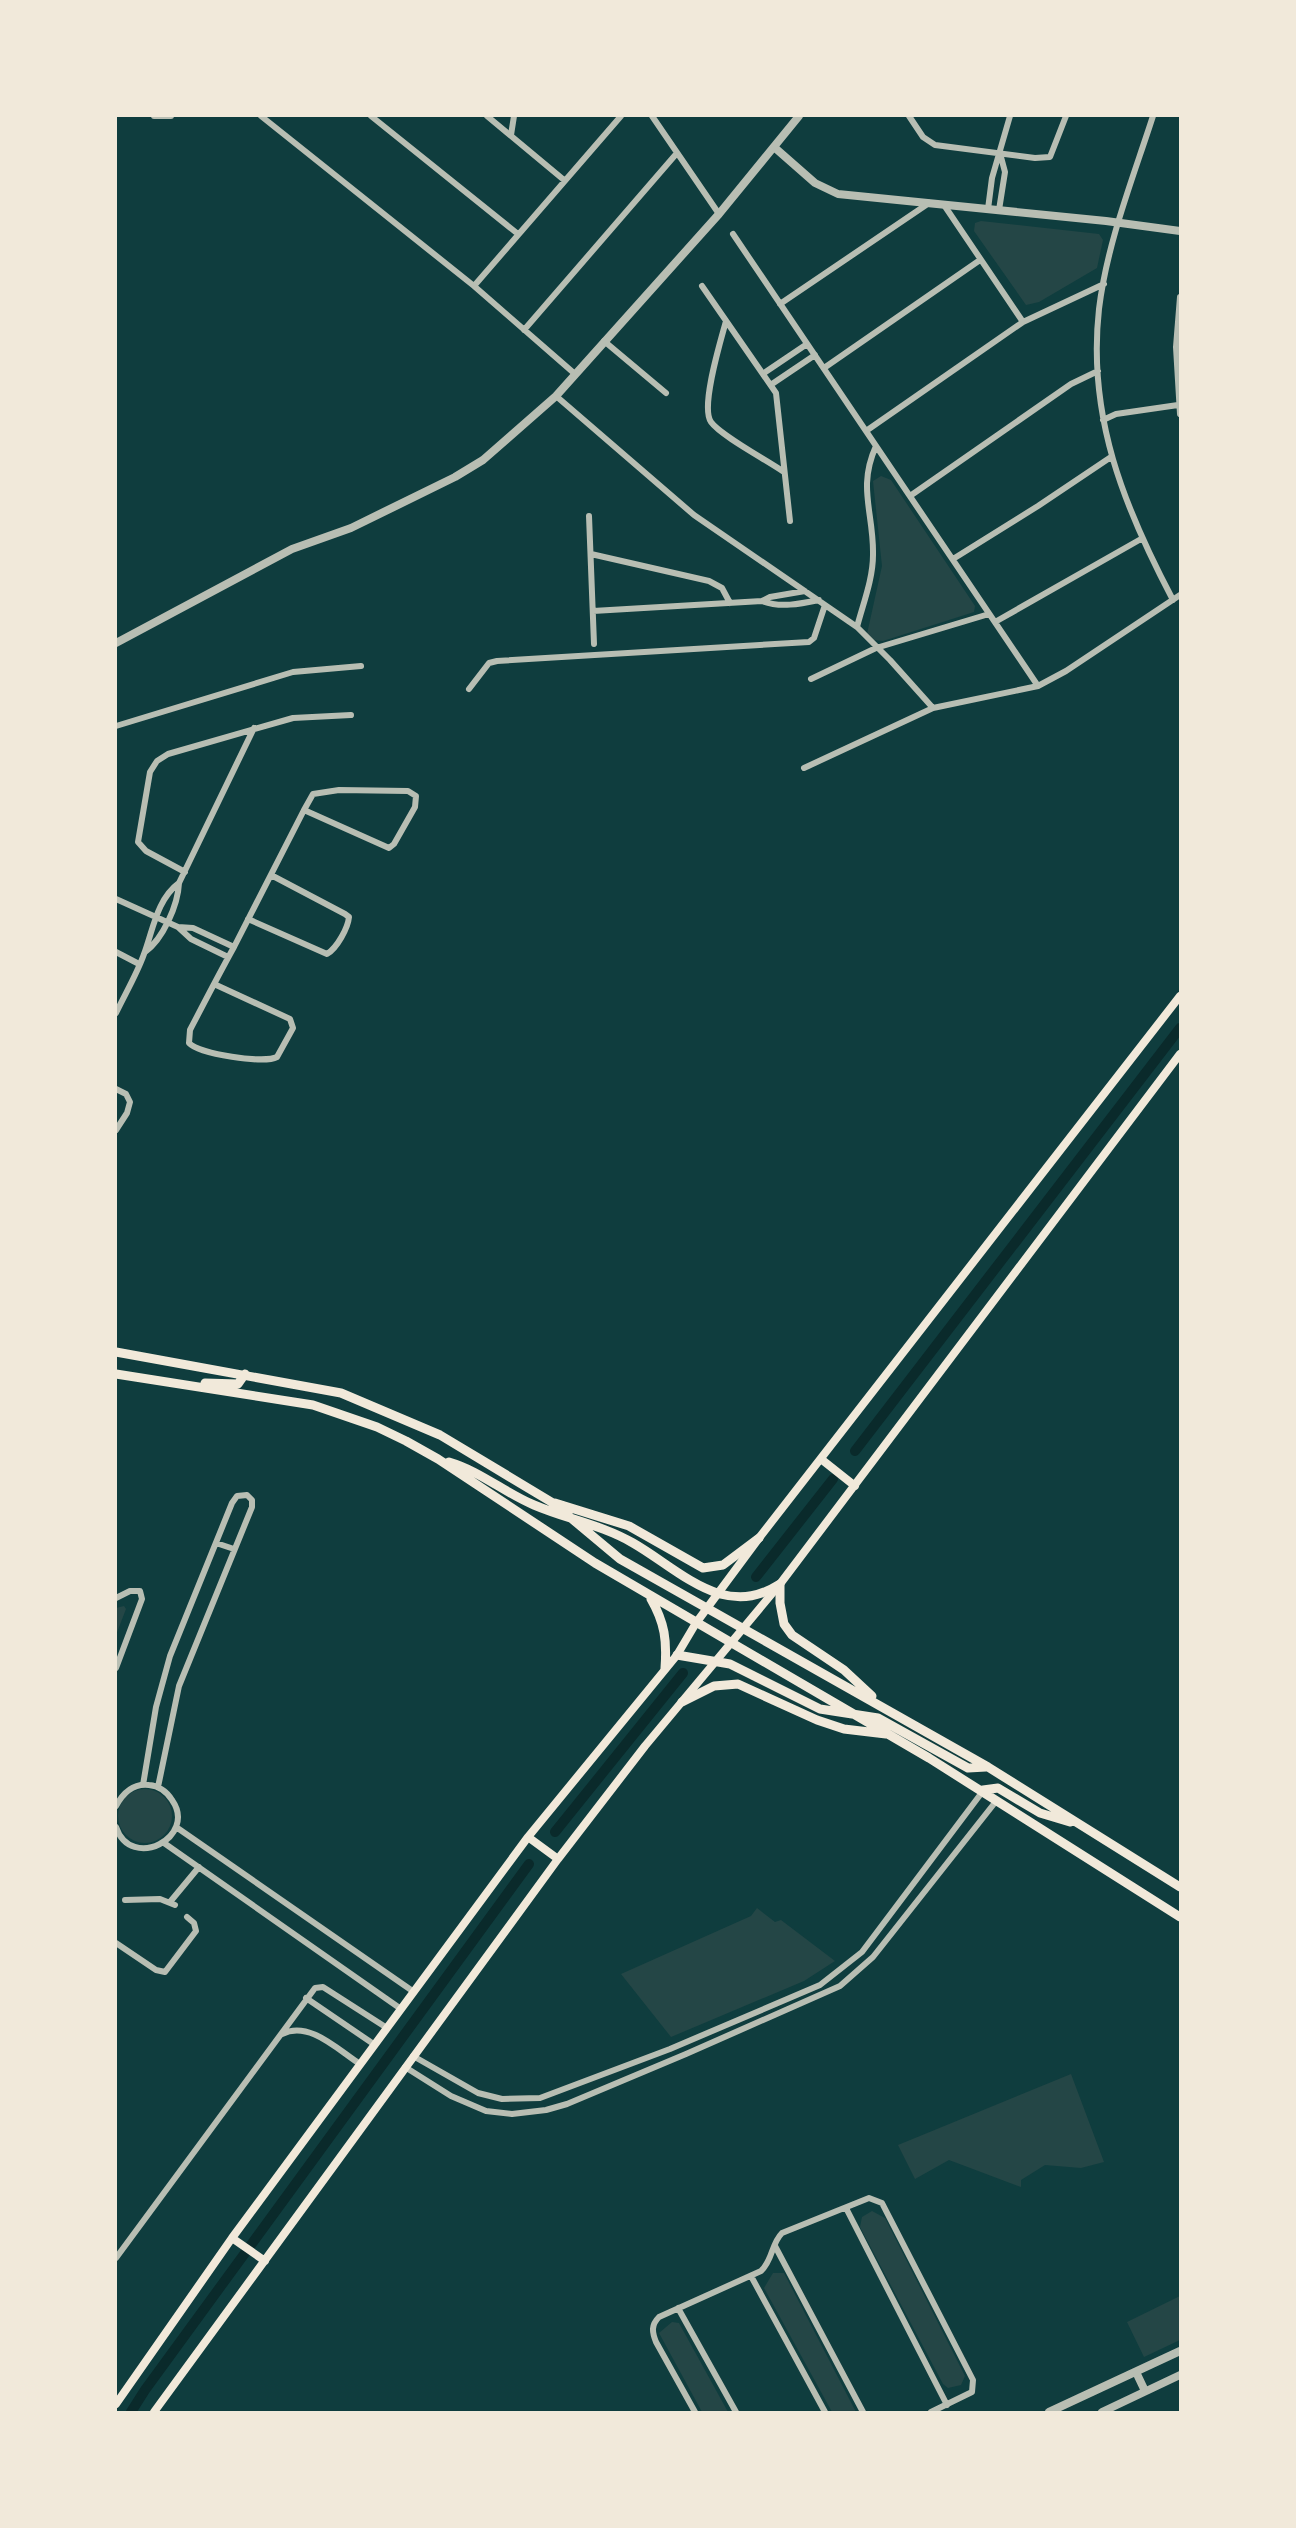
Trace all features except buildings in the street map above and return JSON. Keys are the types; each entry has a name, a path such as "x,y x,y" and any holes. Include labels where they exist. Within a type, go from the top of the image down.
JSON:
{"main road":[{"path":"116,2404 360,2064 528,1837 676,1655 696,1623 720,1594 759,1538 1180,996"},
{"path":"154,2412 558,1859 682,1702 780,1584 1180,1054"},
{"path":"116,1352 341,1393 440,1435 554,1503 629,1526 702,1568 723,1564 759,1538"},
{"path":"116,1374 333,1410 377,1427 438,1459 649,1597 892,1735 983,1790 1119,1881 1180,1917"},
{"path":"198,1387 204,1383 238,1384 245,1374"},
{"path":"438,1459 471,1470 532,1505 632,1542 694,1582 720,1594 762,1595 780,1584"},
{"path":"821,1459 855,1486"},
{"path":"554,1503 567,1517 620,1559 988,1767 1180,1887"},
{"path":"780,1584 780,1603 784,1624 792,1635 853,1677 880,1704"},
{"path":"649,1597 662,1618 666,1634 665,1668"},
{"path":"676,1655 718,1660 820,1709 833,1713 878,1718 968,1768 988,1767"},
{"path":"682,1702 714,1686 738,1684 817,1720 844,1728 892,1735"},
{"path":"983,1790 998,1788 1040,1813 1075,1822"},
{"path":"528,1837 558,1859"},
{"path":"235,2241 265,2261"}],"street":[{"path":"154,116 171,116"},
{"path":"261,116 474,286 575,374"},
{"path":"371,116 518,234"},
{"path":"487,116 564,180"},
{"path":"511,135 514,116"},
{"path":"474,286 621,116"},
{"path":"652,116 719,214"},
{"path":"116,643 292,549 351,528 455,477 483,460 556,396 719,214 799,116"},
{"path":"909,116 929,142 945,148 1000,156 1050,157 1066,116"},
{"path":"988,209 992,178 1010,116"},
{"path":"1153,116 1119,222 1104,284 1099,308 1098,371 1103,420 1111,457 1141,538 1173,600"},
{"path":"774,147 815,183 829,191 848,196 1119,222 1180,231"},
{"path":"524,330 677,153"},
{"path":"999,210 1005,172 1000,156"},
{"path":"780,304 929,203"},
{"path":"944,205 1023,322"},
{"path":"733,234 1038,686"},
{"path":"824,368 980,260"},
{"path":"866,431 1023,322 1104,284"},
{"path":"702,286 772,384 777,402 790,521"},
{"path":"1180,297 1176,347 1180,414"},
{"path":"726,321 708,397 708,417 717,428 784,472"},
{"path":"604,341 666,393"},
{"path":"764,372 807,344"},
{"path":"772,384 815,355"},
{"path":"910,496 1071,384 1098,371"},
{"path":"556,396 685,508 857,627 933,708"},
{"path":"1103,420 1116,414 1178,405"},
{"path":"857,627 872,568 873,555 866,479 868,465 876,446"},
{"path":"953,560 1038,507 1111,457"},
{"path":"589,516 594,644"},
{"path":"995,622 1141,538"},
{"path":"591,554 709,581 722,588 730,603"},
{"path":"762,602 770,597 805,591"},
{"path":"804,768 933,708 1038,686 1066,671 1180,595"},
{"path":"593,611 730,603 799,604 819,600"},
{"path":"469,690 489,663 497,661 809,642 814,638 825,604"},
{"path":"811,679 876,648 989,614"},
{"path":"116,726 292,672 361,666"},
{"path":"185,872 146,851 138,842 150,772 157,761 168,754 293,718 351,715"},
{"path":"116,1009 145,952 147,938 168,894 179,883 185,872 254,728"},
{"path":"214,984 290,1019 293,1028 280,1053 267,1060 199,1050 189,1042 190,1030 228,957 234,947 304,810 313,794 339,790 408,791 416,796 416,801 394,844 388,848 304,810"},
{"path":"248,919 327,954 332,951 349,923 349,917 345,914 271,875"},
{"path":"145,952 155,943 166,921 177,895 179,883"},
{"path":"116,891 118,899 178,927 191,939 228,957"},
{"path":"178,927 193,928 234,947"},
{"path":"116,952 139,964"},
{"path":"116,1089 129,1097 130,1107 116,1130"},
{"path":"143,1785 165,1673 234,1498 241,1494 247,1495 252,1500 252,1507 179,1686 158,1787"},
{"path":"216,1543 234,1549"},
{"path":"116,1598 130,1591 140,1591 142,1599 116,1668"},
{"path":"116,1806 126,1792 143,1785 158,1787 168,1794 175,1804 176,1827 164,1843 148,1849 130,1846 123,1840 116,1827"},
{"path":"413,2056 478,2093 502,2099 540,2098 670,2049 820,1985 862,1952 983,1790"},
{"path":"405,2067 451,2096 486,2111 512,2114 546,2110 567,2104 686,2054 840,1986 873,1957 997,1800"},
{"path":"176,1827 414,1992"},
{"path":"116,1846 123,1840"},
{"path":"164,1843 401,2009"},
{"path":"120,1901 154,1899 173,1904 199,1867"},
{"path":"116,1943 156,1971 165,1972 196,1931 194,1923 187,1917"},
{"path":"116,2258 315,1988 323,1987 387,2028"},
{"path":"306,1998 375,2045"},
{"path":"281,2034 296,2029 312,2033 360,2064"},
{"path":"695,2412 652,2333 654,2322 659,2316 751,2276 767,2265 782,2233 869,2198 882,2204 973,2380 972,2392 931,2412"},
{"path":"846,2208 947,2405"},
{"path":"775,2245 863,2412"},
{"path":"751,2276 825,2412"},
{"path":"678,2308 736,2412"},
{"path":"1049,2412 1180,2351"},
{"path":"1136,2372 1145,2391"},
{"path":"1102,2412 1180,2375"}],"shaded area":[{"path":"981,221 1099,234 1103,240 1097,268 1039,302 1026,305 974,231 975,223"},
{"path":"881,476 891,480 975,606 974,612 883,641 873,640 867,634 882,566 873,481"},
{"path":"124,1606 126,1609 116,1635 116,1608"},
{"path":"140,1789 150,1789 160,1793 168,1801 172,1816 168,1831 160,1839 150,1843 140,1843 130,1839 122,1831 118,1821 118,1811 122,1801 130,1793"},
{"path":"757,1908 775,1922 781,1920 835,1961 804,1981 671,2037 621,1974 751,1916"},
{"path":"1071,2074 1104,2162 1081,2168 1045,2165 1021,2180 1021,2187 949,2160 915,2179 898,2145"},
{"path":"872,2211 885,2218 965,2376 961,2385 948,2388 943,2384 860,2227 862,2217"},
{"path":"773,2273 784,2273 856,2412 832,2412 764,2288"},
{"path":"1180,2296 1180,2340 1144,2357 1127,2322"},
{"path":"672,2322 679,2323 728,2412 702,2412 659,2333"}],"waterway":[{"path":"855,1451 1180,1028"},
{"path":"756,1577 833,1479"},
{"path":"555,1832 683,1673"},
{"path":"131,2412 529,1864"}]}
